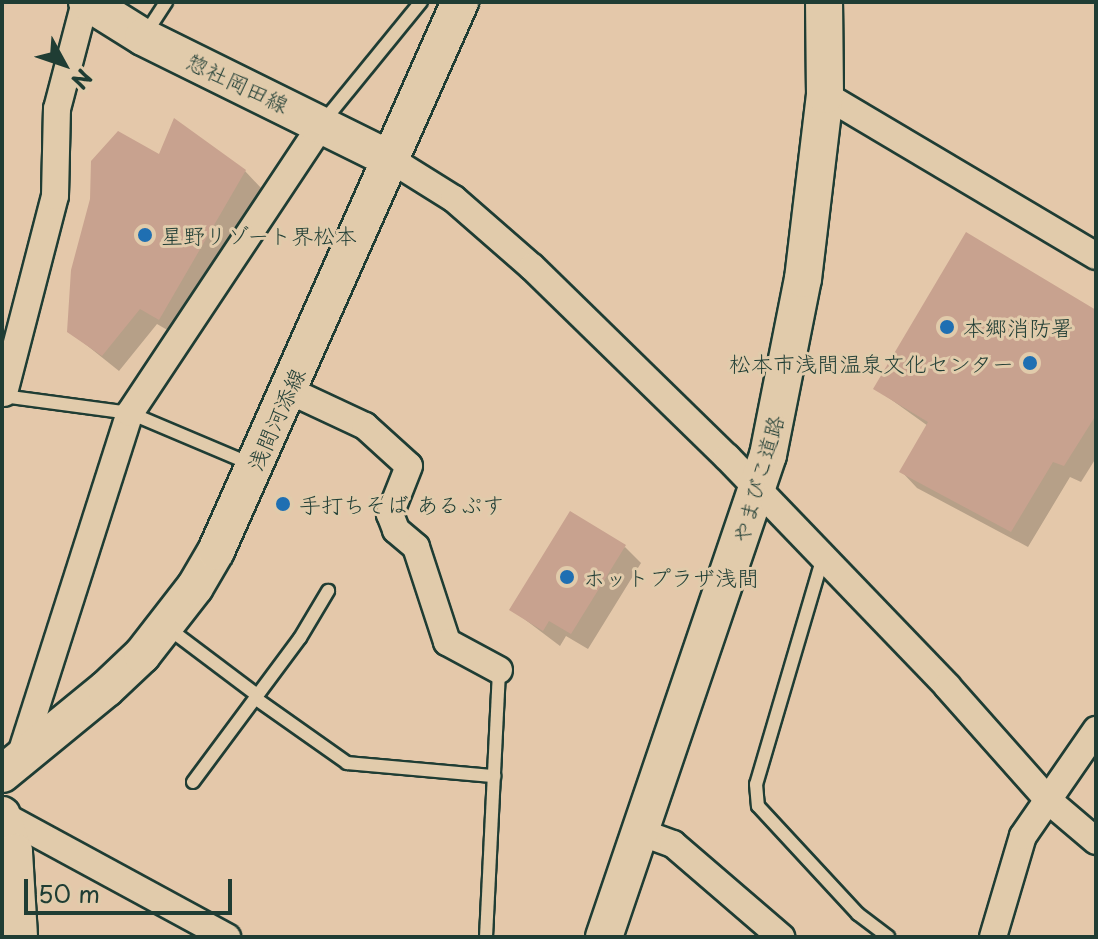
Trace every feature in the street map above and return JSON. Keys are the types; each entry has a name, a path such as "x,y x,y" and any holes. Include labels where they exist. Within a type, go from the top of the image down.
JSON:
{"main road":[{"name":"惣社岡田線","path":"86,2 143,37 323,122 390,159"},
{"name":"浅間河添線","path":"10,767 106,689 166,626 216,551 460,2"},
{"name":"やまびこ道路","path":"604,937 758,491 803,279 825,95 824,2"},
{"path":"3,816 14,852 19,937"}],"street":[{"path":"3,398 55,196 57,109 86,2"},
{"path":"825,95 1096,256"},
{"path":"10,767 130,413 323,122"},
{"path":"390,159 454,199 532,267 823,557 1049,801 1096,841"},
{"path":"288,390 365,426 409,466 390,514 396,530 416,547 447,642 499,670"},
{"path":"993,937 1023,836 1096,730"},
{"path":"3,816 227,937"},
{"path":"640,832 673,844 781,937"}],"lane":[{"path":"143,37 166,2"},
{"path":"323,122 421,2"},
{"path":"3,398 130,413 254,465"},
{"path":"823,557 756,784 758,806 858,914 888,937"},
{"path":"193,782 328,591"},
{"path":"166,626 347,763 494,776"},
{"path":"486,937 499,670"}],"building":[{"name":"星野リゾート界松本","path":"174,118 246,170 159,320 140,309 102,356 67,332 71,270 90,199 91,161 118,131 159,154"},
{"name":"松本市浅間温泉文化センター","path":"966,232 1096,310 1096,415 1064,466 1053,462 1011,532 899,472 928,422 873,389"},
{"name":"ホットプラザ浅間","path":"570,511 626,545 571,634 549,621 543,631 509,610"}],"place":[{"name":"星野リゾート界松本","path":"145,235"},
{"name":"本郷消防署","path":"947,327"},
{"name":"松本市浅間温泉文化センター","path":"1030,363"},
{"name":"手打ちそば あるぷす","path":"283,504"},
{"name":"ホットプラザ浅間","path":"567,577"}]}
